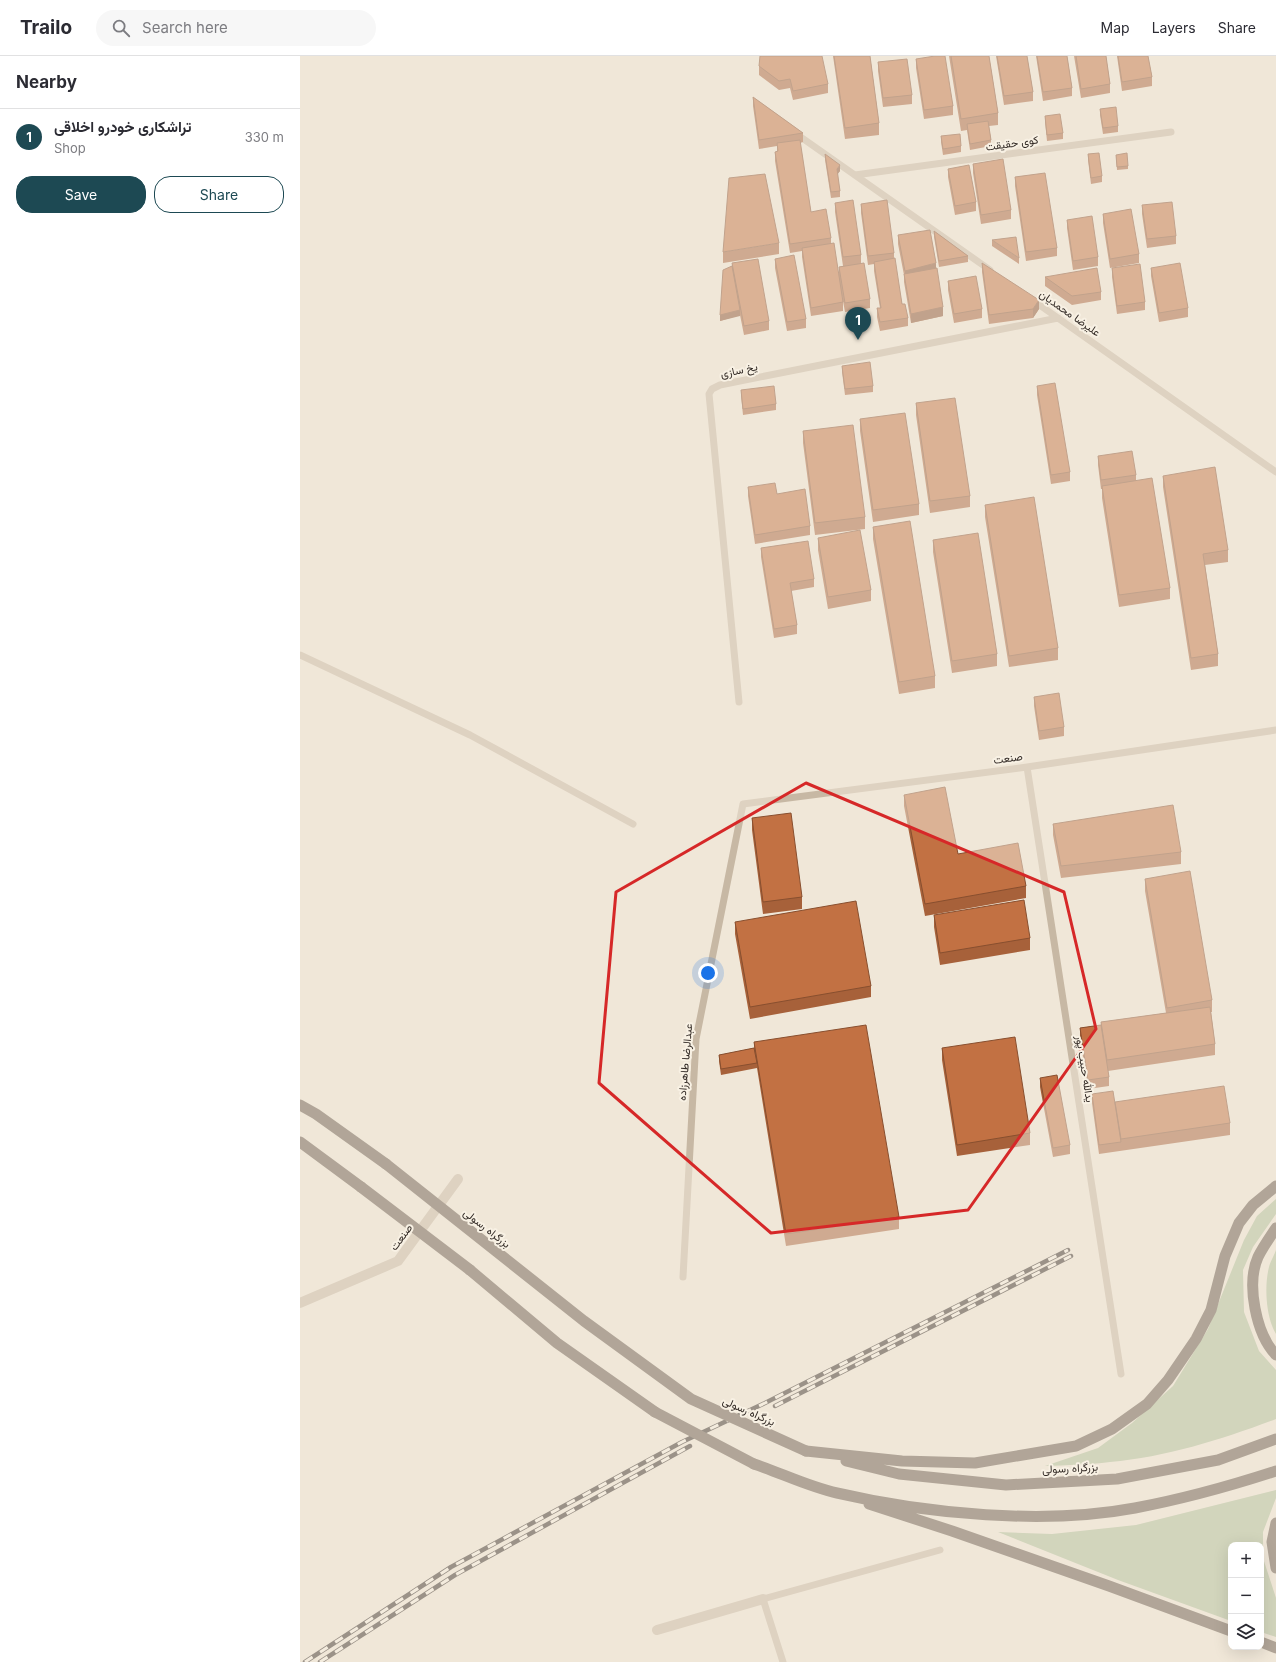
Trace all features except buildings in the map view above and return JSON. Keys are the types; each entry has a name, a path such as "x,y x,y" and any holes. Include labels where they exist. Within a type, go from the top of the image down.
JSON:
{"highway":[{"name":"بزرگراه رسولی","path":"300,1105 316,1114 386,1164 584,1321 692,1398 806,1451 899,1474 1006,1485 1117,1479 1218,1460 1276,1439"},
{"path":"300,1142 470,1270 558,1343 655,1412 754,1464 1110,1586 1228,1630"},
{"path":"806,1451 902,1461 975,1463 1076,1446 1112,1429 1147,1404 1168,1380 1196,1339 1211,1310 1225,1256 1239,1223 1254,1205 1276,1186"},
{"path":"1276,1228 1258,1257 1254,1272 1254,1293 1258,1323 1264,1338 1276,1355"},
{"path":"836,1493 929,1509 1008,1515 1078,1514 1134,1508 1195,1494 1276,1471"},
{"path":"1276,1523 1272,1542 1276,1568"},
{"path":"1264,1643 1276,1648"}],"street":[{"name":"صنعت","path":"300,1303 398,1261 458,1179"},
{"path":"657,1630 763,1599"}],"lane":[{"path":"792,130 999,276"},
{"name":"کوی حقیقت","path":"855,175 1171,132"},
{"name":"علیرضا محمدیان","path":"1025,295 1276,472"},
{"name":"یخ سازی","path":"739,702 709,394 712,389 720,385 1058,318"},
{"path":"300,655 470,735 633,824"},
{"name":"صنعت","path":"743,804 1027,767 1276,730"},
{"name":"یدالله حبیب پور","path":"1027,767 1121,1374"},
{"name":"عبدالرضا طاهرزاده","path":"683,1277 696,1039 743,804"},
{"path":"783,1662 763,1599 940,1550"}],"highlighted area":[{"path":"806,783 1064,892 1096,1029 968,1210 771,1233 599,1083 616,892"}],"green space":[{"path":"1276,1199 1276,1214 1253,1247 1243,1270 1244,1312 1259,1351 1276,1370 1276,1419 1215,1440 1153,1456 1102,1463 1045,1466 1098,1448 1132,1423 1173,1386 1208,1329 1244,1240 1257,1216"},
{"path":"1276,1250 1276,1334 1268,1311 1266,1292 1267,1275 1270,1263"},
{"path":"1276,1490 1276,1498 1263,1532 1263,1542 1228,1542 1228,1620 1118,1580 998,1532 1052,1534 1136,1525"},
{"path":"1264,1561 1276,1598 1276,1637 1264,1633"}],"railway":[{"path":"305,1662 451,1567 682,1442 765,1403 1068,1250"},
{"path":"775,1406 1071,1256"},
{"path":"320,1662 455,1575 690,1446"}],"place":[{"name":"تراشکاری خودرو اخلاقی","path":"858,340"}]}
